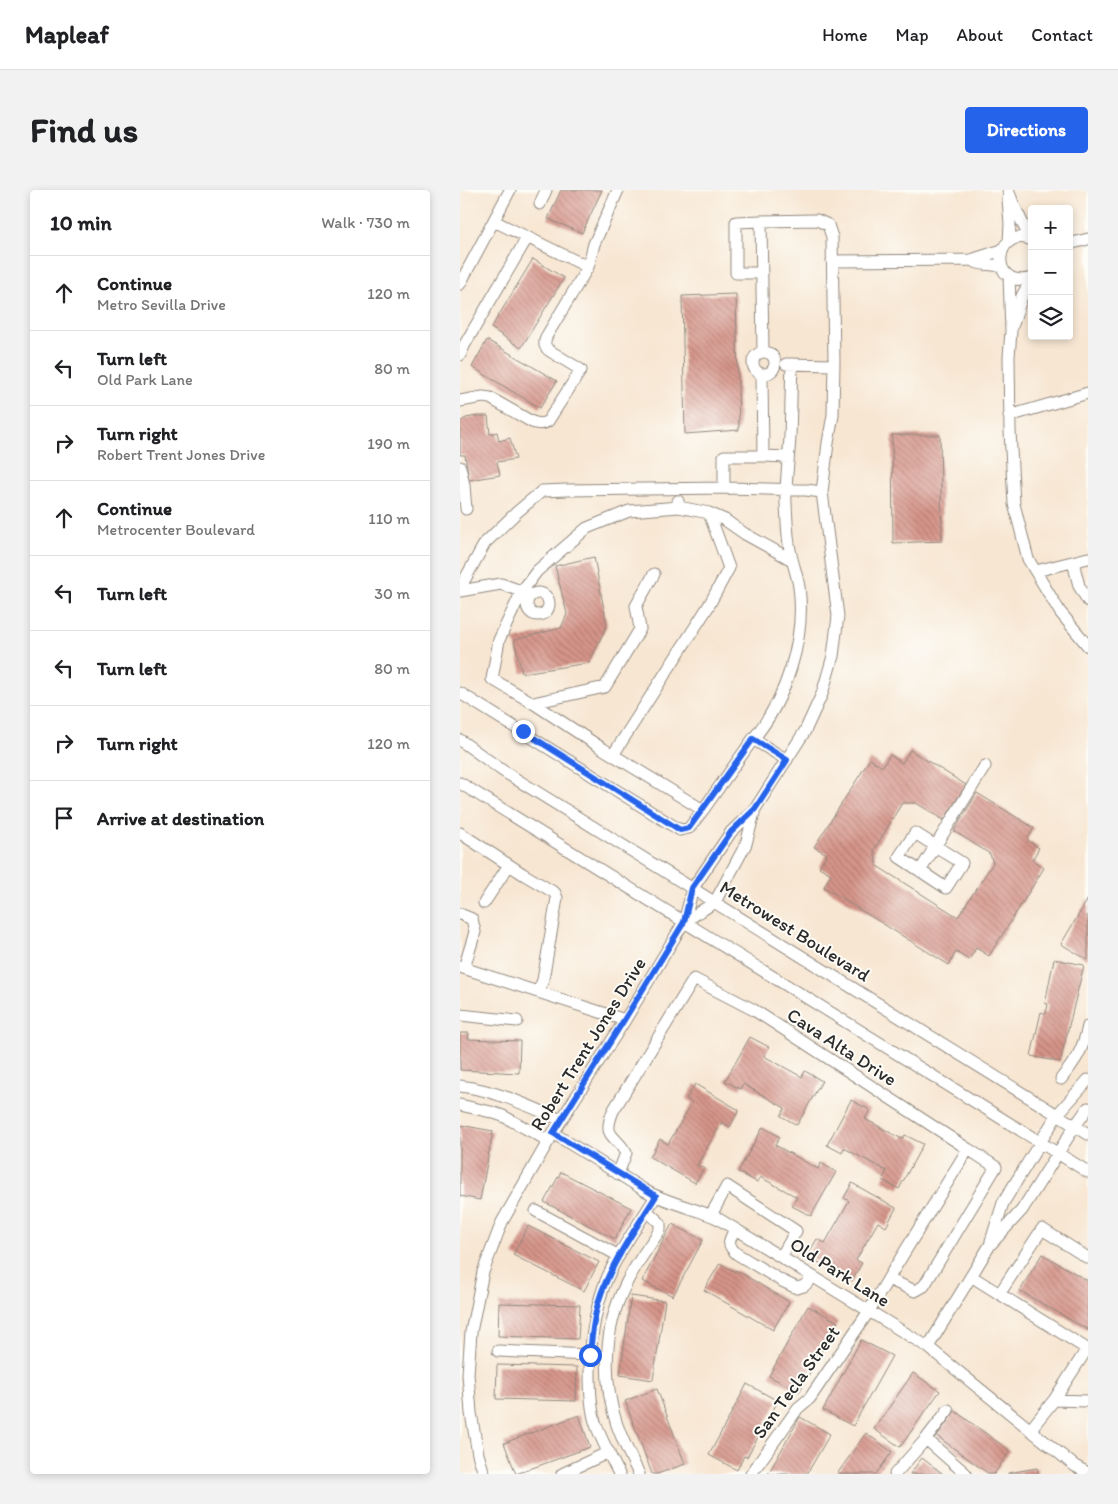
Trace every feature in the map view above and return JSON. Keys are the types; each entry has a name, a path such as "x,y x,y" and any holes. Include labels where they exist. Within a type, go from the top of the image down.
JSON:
{"street":[{"path":"460,284 510,190"},
{"path":"540,204 546,190"},
{"path":"460,401 483,397 490,398 532,422 544,424 548,421 581,370 550,351 545,347 544,343 588,267 594,244 618,190"},
{"path":"1008,190 1028,233"},
{"path":"1008,190 1010,224 1005,246 1005,272 1011,331 1009,357 1010,416 1014,504 1028,559 1060,612 1088,646"},
{"path":"692,888 731,832 755,809 806,731 821,697 833,656 838,616 822,492 833,415 832,237 828,225 816,220 736,222 736,273 762,273"},
{"path":"494,221 588,267"},
{"path":"761,221 763,352"},
{"path":"460,355 527,238"},
{"path":"832,262 971,260 1019,238 1028,240"},
{"path":"1073,243 1088,239"},
{"path":"971,260 978,264 992,264 1022,280 1028,279"},
{"path":"1011,331 1022,296 1028,285"},
{"path":"763,352 770,354 774,360 774,367 769,372 762,374 754,368 753,361 757,355 763,352"},
{"path":"774,363 834,365"},
{"path":"460,693 680,830 689,828 762,728 785,687 797,642 800,616 799,586 790,550 786,490 790,438 792,364"},
{"path":"762,374 763,456"},
{"path":"1010,416 1088,393"},
{"path":"724,488 724,456 788,456"},
{"path":"460,466 466,510"},
{"path":"460,589 485,543 542,491 724,488 822,492"},
{"path":"678,490 678,507"},
{"path":"703,810 492,679 499,640 527,593 537,571 587,528 629,511 678,507 709,513 725,520 745,534 792,560"},
{"path":"613,755 708,607 729,568 709,513"},
{"path":"1036,571 1088,558"},
{"path":"1073,562 1079,586 1088,601"},
{"path":"533,703 605,687 640,629 636,606 654,574"},
{"path":"460,589 501,584 527,593"},
{"path":"753,739 787,760"},
{"name":"Metrowest Boulevard","path":"460,740 503,770 1088,1134"},
{"path":"920,871 985,766"},
{"path":"460,783 1088,1172"},
{"path":"715,902 746,844 755,809"},
{"path":"460,833 555,893 558,898 543,980 538,992"},
{"path":"915,833 936,846 962,863 946,888 899,857 915,833"},
{"path":"484,903 509,865"},
{"name":"Robert Trent Jones Drive","path":"484,1474 478,1454 464,1374 483,1272 502,1222 561,1120 684,922 692,888"},
{"name":"Robert Trent Jones Drive","path":"684,922 715,902"},
{"path":"460,914 472,919 474,932 462,967 624,1020"},
{"name":"Cava Alta Drive","path":"618,1174 626,1153 609,1133 608,1122 694,979 754,1010 996,1167 924,1286 915,1291 888,1279"},
{"path":"460,1014 517,1021"},
{"path":"1061,1079 1081,1051 1087,1039 1088,1026"},
{"path":"990,1245 1003,1203 1057,1115 1088,1080"},
{"path":"460,1086 481,1090 528,1105 561,1120"},
{"name":"Old Park Lane","path":"460,1105 503,1116 551,1137 656,1196 700,1210 736,1229 928,1347 1030,1430 1074,1470 1088,1473"},
{"path":"928,1347 990,1245 1022,1210 1088,1108"},
{"name":"San Tecla Street","path":"751,1474 798,1408 810,1398 869,1311 968,1149"},
{"path":"711,1215 727,1186 796,1231 781,1257"},
{"path":"619,1474 595,1421 590,1386 592,1334 596,1312 609,1276 619,1256 656,1196"},
{"path":"639,1474 617,1425 608,1384 607,1357 611,1323 616,1306 625,1285 660,1230 660,1223 647,1210"},
{"path":"536,1211 619,1256"},
{"path":"736,1229 729,1242 731,1248 737,1254 796,1288 804,1286 813,1277"},
{"path":"1000,1293 1042,1229 1088,1258"},
{"path":"609,1276 625,1285"},
{"path":"971,1276 1087,1350 1054,1400 1030,1430"},
{"path":"498,1351 590,1355"},
{"path":"1054,1400 1088,1401"},
{"path":"895,1474 926,1439 948,1410"},
{"path":"926,1439 966,1474"},
{"path":"562,1474 609,1452"}],"building":[{"path":"561,190 602,190 582,233 548,219"},
{"path":"533,259 564,278 521,348 491,328"},
{"path":"736,294 739,430 685,434 682,296"},
{"path":"487,340 557,381 540,408 472,367"},
{"path":"488,416 490,434 497,432 499,441 510,438 516,459 497,462 500,475 469,480 465,455 460,455 460,422 466,418"},
{"path":"892,435 940,435 942,541 893,543"},
{"path":"594,557 607,625 589,663 522,673 514,640 561,628 567,614 555,566"},
{"path":"910,750 966,785 944,820 916,803 902,803 874,850 877,866 958,917 993,863 990,854 954,831 977,793 1034,828 1027,840 1039,848 1032,860 1044,868 989,956 976,948 969,960 956,952 949,965 824,887 831,874 819,867 827,854 814,847 870,759 882,767 890,755 902,763"},
{"path":"1088,899 1088,960 1061,944"},
{"path":"1054,959 1084,965 1060,1062 1031,1056 1041,1012 1046,1014 1048,1004 1045,1003"},
{"path":"460,1033 469,1033 468,1039 520,1041 519,1073 460,1070"},
{"path":"750,1037 769,1047 764,1056 802,1077 805,1071 822,1081 797,1125 781,1116 785,1108 743,1084 740,1089 725,1081"},
{"path":"695,1084 739,1110 730,1127 722,1122 697,1165 704,1168 695,1183 650,1157 660,1139 668,1144 692,1103 686,1099"},
{"path":"851,1100 870,1110 865,1119 902,1139 905,1135 923,1144 899,1189 882,1180 887,1171 844,1148 842,1153 827,1145"},
{"path":"460,1125 493,1131 480,1200 460,1196"},
{"path":"763,1127 780,1137 775,1145 818,1169 821,1163 836,1172 811,1216 792,1206 797,1197 760,1177 757,1182 738,1172"},
{"path":"561,1172 631,1208 615,1239 544,1202"},
{"path":"852,1183 896,1208 886,1227 878,1222 856,1260 862,1263 852,1281 807,1256 817,1239 825,1243 849,1201 844,1198"},
{"path":"672,1224 703,1240 673,1296 642,1281"},
{"path":"528,1226 599,1262 584,1291 513,1255"},
{"path":"1042,1254 1088,1281 1088,1330 1020,1291"},
{"path":"720,1263 735,1272 736,1270 789,1302 773,1330 704,1290"},
{"path":"631,1296 665,1301 653,1380 620,1375"},
{"path":"499,1303 580,1305 578,1339 498,1336"},
{"path":"808,1306 838,1322 799,1392 769,1376"},
{"path":"861,1340 892,1356 853,1426 823,1410"},
{"path":"497,1365 577,1367 576,1401 496,1399"},
{"path":"913,1373 940,1391 900,1447 874,1429"},
{"path":"747,1384 778,1401 747,1457 744,1456 737,1470 709,1455"},
{"path":"657,1389 685,1464 652,1474 625,1401"},
{"path":"955,1411 1010,1451 994,1474 989,1474 937,1436"},
{"path":"579,1415 590,1447 516,1474 504,1443"},
{"path":"800,1417 830,1434 807,1474 768,1474"},
{"path":"866,1433 892,1452 876,1474 837,1474"},
{"path":"922,1458 943,1474 910,1474"},
{"path":"1037,1468 1038,1474 1008,1474 1008,1473"}],"route":[{"path":"523,731 680,830 689,828 753,739 787,760 755,809 731,832 692,888 684,922 553,1133 656,1196 616,1261 605,1285 596,1312 590,1355"}]}
